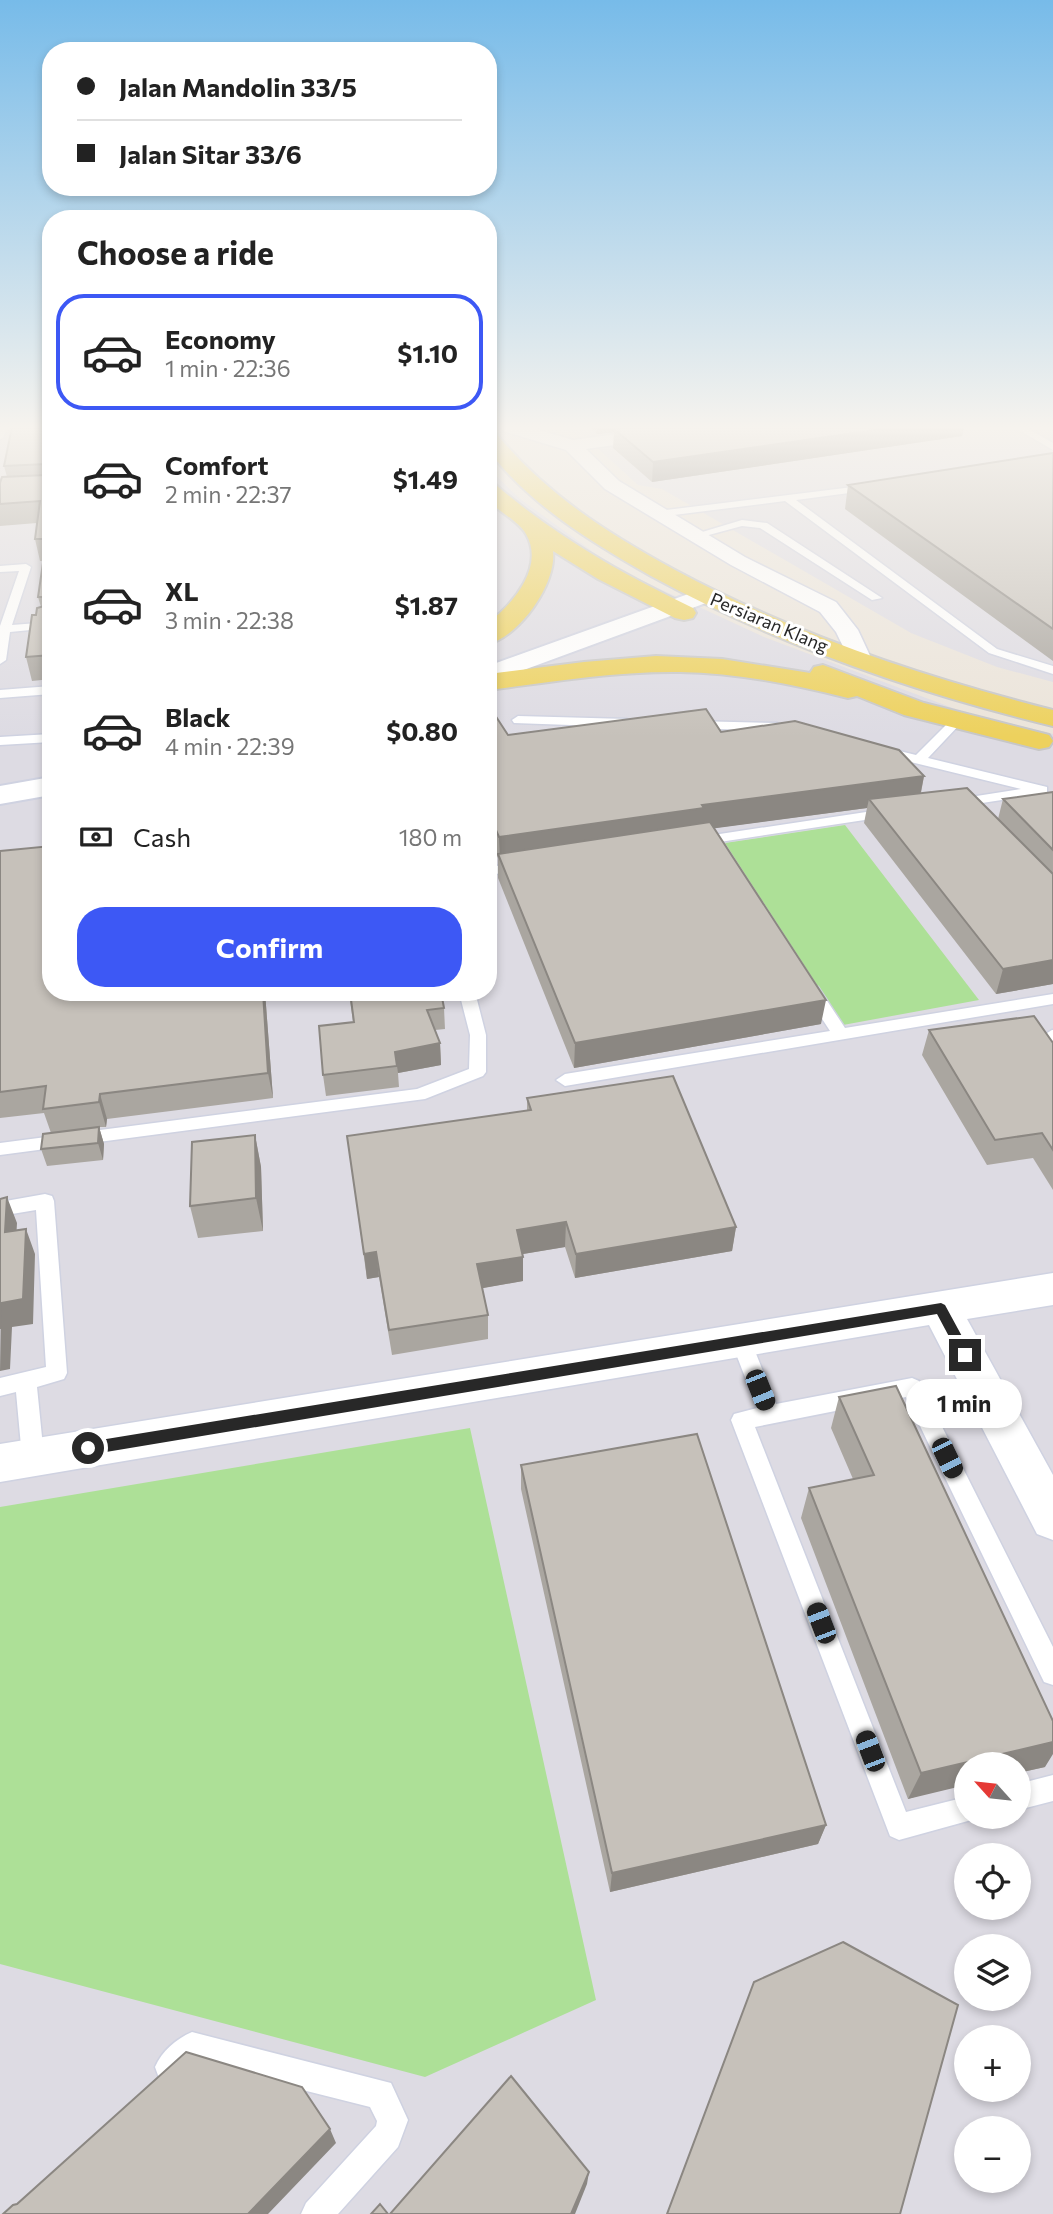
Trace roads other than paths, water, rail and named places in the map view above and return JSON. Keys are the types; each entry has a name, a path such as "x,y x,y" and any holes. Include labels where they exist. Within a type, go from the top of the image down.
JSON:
{"main road":[{"path":"497,628 523,604 539,578 542,552 535,530"},
{"name":"Persiaran Klang","path":"541,530 605,573 778,629 860,660 1053,718"},
{"name":"Persiaran Klang","path":"587,530 678,596 711,626"},
{"name":"Persiaran Klang","path":"749,643 914,709 956,722 1053,744"},
{"path":"497,681 631,665 681,664 747,669 785,676 914,709"}],"street":[{"path":"685,530 828,607 847,630 860,660"},
{"path":"497,652 678,596"},
{"path":"497,671 678,596"},
{"path":"0,795 42,788"},
{"path":"0,812 42,806"},
{"path":"17,1460 1053,1289"},
{"path":"941,1309 1053,1519"}],"lane":[{"path":"694,536 715,530"},
{"path":"771,530 876,598"},
{"path":"831,530 993,651 1053,670"},
{"path":"0,569 38,566"},
{"path":"0,660 3,629 26,567"},
{"path":"3,629 42,626"},
{"path":"0,694 42,691"},
{"path":"518,720 642,723"},
{"path":"920,759 956,722"},
{"path":"683,725 780,727 792,730"},
{"path":"0,741 42,739"},
{"path":"869,747 1047,792"},
{"path":"939,805 970,806 1047,792"},
{"path":"687,843 717,845 899,811"},
{"path":"497,871 528,866"},
{"path":"804,977 841,1035"},
{"path":"565,1080 1053,999"},
{"path":"0,1149 419,1095 477,1072 478,1035 469,1001"},
{"path":"0,1209 45,1201 57,1373 0,1387"},
{"path":"741,1341 770,1415"},
{"path":"17,1460 26,1382"},
{"path":"954,1813 899,1827 743,1420 912,1387 1053,1673"},
{"path":"1031,1794 1053,1788"},
{"path":"151,2084 192,2047 380,2094 393,2120 387,2136 317,2214"}]}
